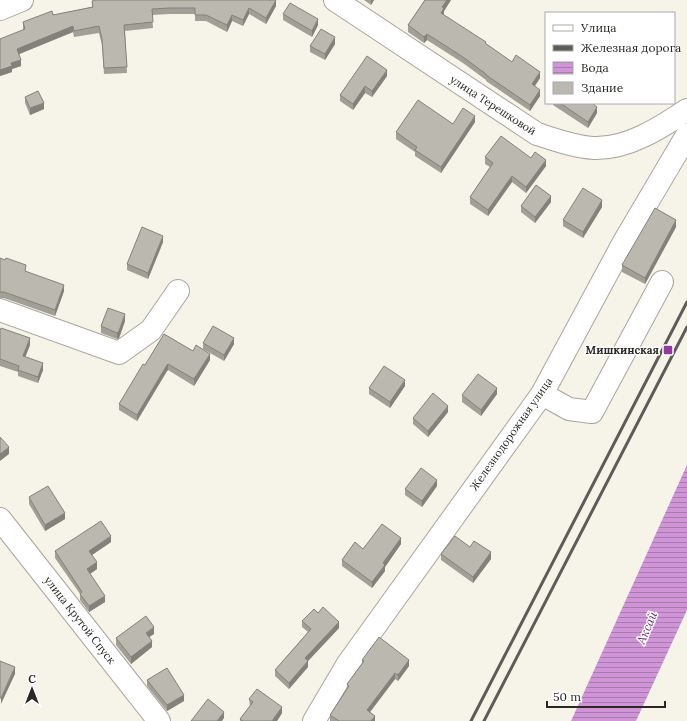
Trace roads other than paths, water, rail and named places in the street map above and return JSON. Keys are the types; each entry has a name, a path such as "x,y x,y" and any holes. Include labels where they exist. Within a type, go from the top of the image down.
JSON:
{"street":[{"path":"0,9 22,0"},
{"name":"улица Терешковой","path":"335,0 537,134 568,144 595,148 618,145 645,136 687,110"},
{"name":"Железнодорожная улица","path":"314,721 348,665 542,394 625,240 687,135"},
{"path":"542,394 569,409 592,412 662,282"},
{"path":"0,310 119,353 151,330 178,291"},
{"name":"улица Крутой Спуск","path":"0,519 159,721"}],"water":[{"name":"Аксай","path":"687,465 687,610 636,721 571,721"}],"railway":[{"path":"471,721 687,302"},
{"path":"484,721 687,327"}],"place":[{"name":"Мишкинская","path":"668,350"}]}
